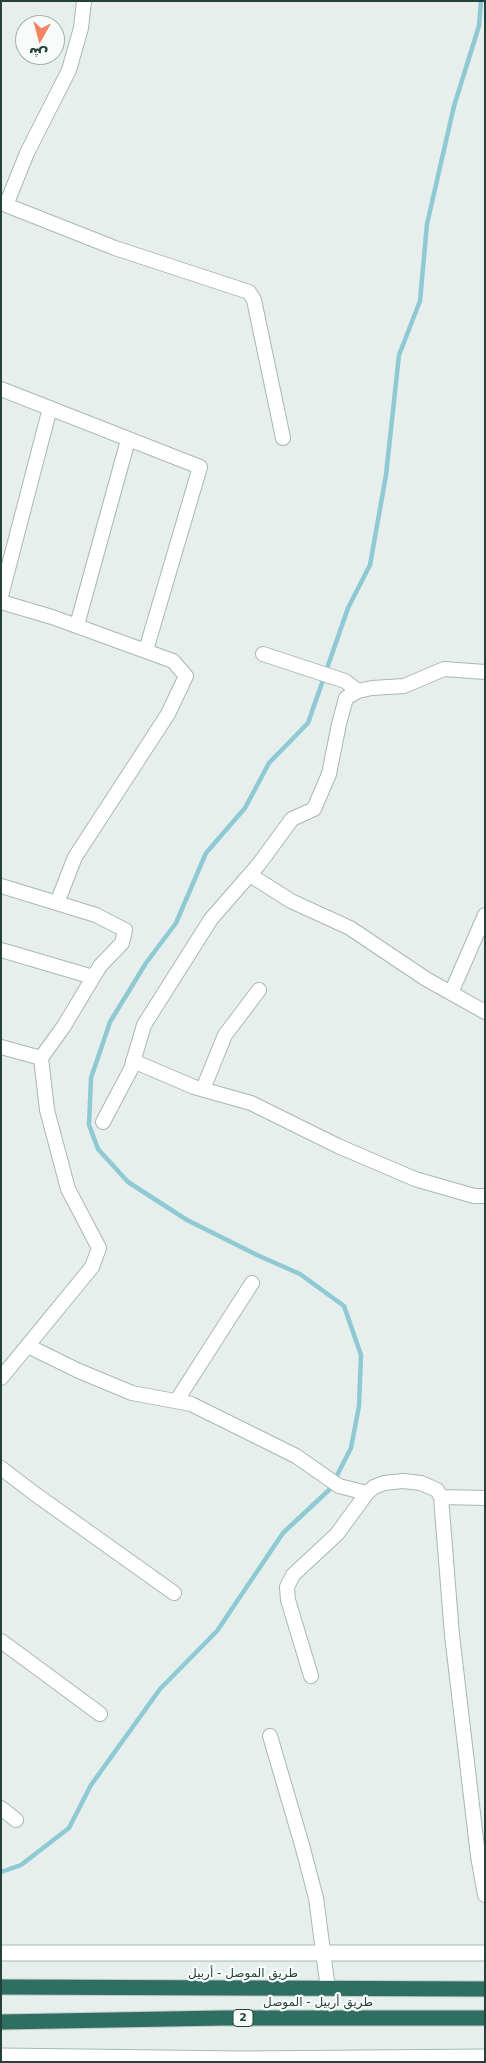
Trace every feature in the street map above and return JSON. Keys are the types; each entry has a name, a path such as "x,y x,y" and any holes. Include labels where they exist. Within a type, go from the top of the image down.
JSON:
{"highway":[{"name":"طريق الموصل - أربيل","path":"1,1987 485,1989"},
{"name":"طريق أربيل - الموصل","path":"1,2022 223,2018 485,2018"}],"main road":[{"path":"1,1953 485,1953"},
{"path":"1,2056 338,2060 485,2057"}],"street":[{"path":"84,1 81,28 69,70 27,153 4,205 115,248 248,292 254,300 283,438"},
{"path":"1,389 200,467 146,650"},
{"path":"1,596 50,408"},
{"path":"77,625 128,440"},
{"path":"1,602 77,625 146,650 173,661 186,676 168,714 75,857 57,903"},
{"path":"263,654 345,681 358,691"},
{"path":"103,1122 134,1061 144,1025 211,919 250,875 292,819 314,809 329,774 338,724 346,698 358,691 372,688 404,686 444,669 485,672"},
{"path":"250,875 290,901 350,928 426,979 485,1012"},
{"path":"1,886 96,915 125,930 122,943 100,966 64,1026 41,1058 47,1110 68,1190 99,1248 92,1267 1,1378"},
{"path":"451,993 485,915"},
{"path":"1,950 93,977"},
{"path":"203,1089 225,1035 260,990"},
{"path":"1,1047 41,1058"},
{"path":"134,1061 203,1089 251,1103 338,1146 415,1179 474,1196 485,1196"},
{"path":"177,1400 252,1284"},
{"path":"28,1346 132,1393 191,1404 296,1456 339,1486 367,1493"},
{"path":"1,1468 174,1593"},
{"path":"311,1676 288,1600 287,1587 293,1575 337,1534 374,1486 403,1481 421,1482 437,1490 441,1497 452,1635 478,1856 485,1895"},
{"path":"441,1497 485,1498"},
{"path":"1,1641 100,1714"},
{"path":"270,1736 316,1898 328,1989"},
{"path":"1,1808 16,1820"}],"waterway":[{"path":"1,1872 21,1865 69,1828 91,1785 160,1689 217,1631 283,1533 330,1489 351,1448 359,1406 361,1355 344,1306 300,1274 187,1220 128,1182 98,1149 89,1125 91,1078 110,1022 146,963 176,923 206,853 245,808 269,763 308,723 348,608 370,565 386,475 399,355 420,301 427,224 454,106 479,26 481,1"}]}
